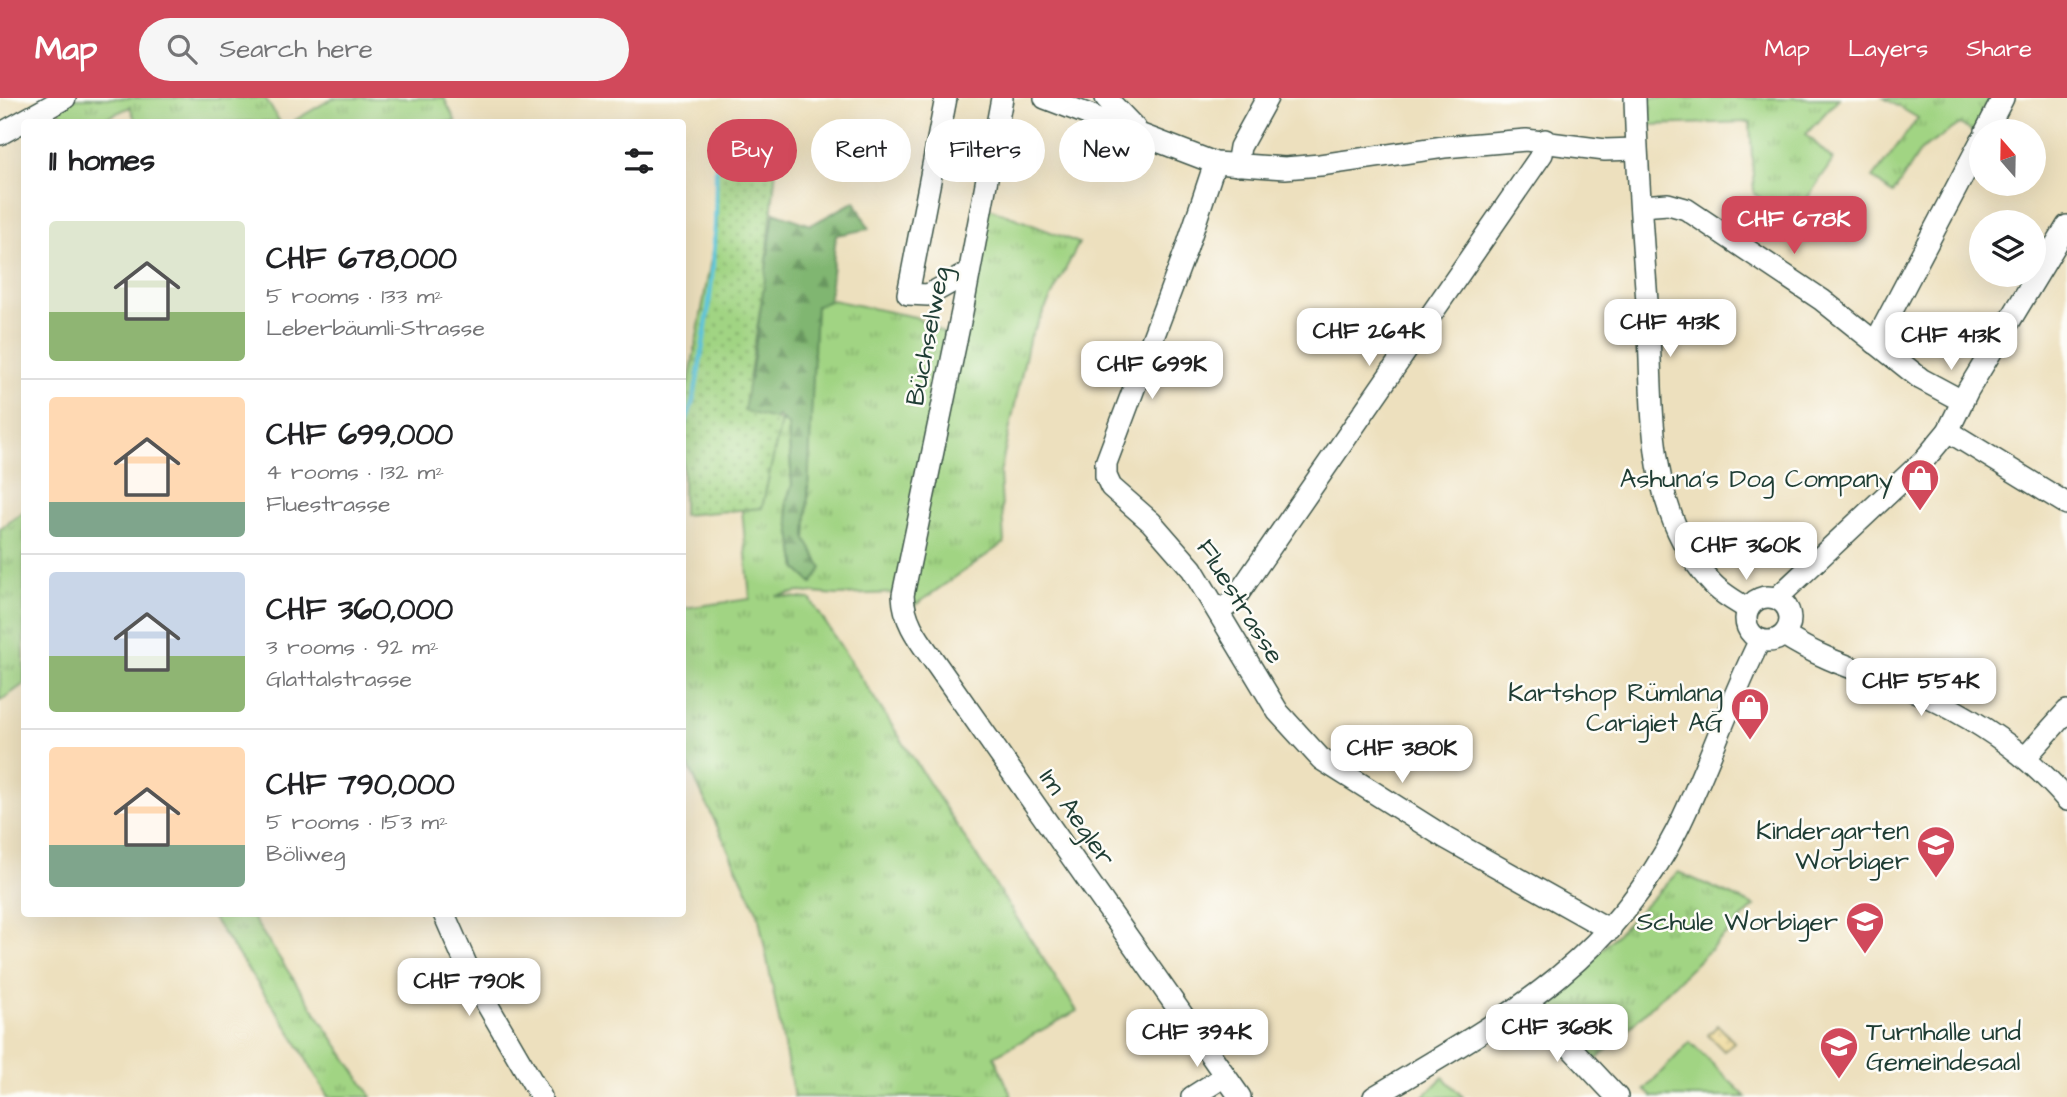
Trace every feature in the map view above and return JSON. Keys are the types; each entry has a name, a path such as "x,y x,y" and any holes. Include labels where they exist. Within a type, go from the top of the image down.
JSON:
{"street":[{"path":"946,98 908,294 928,296 968,273"},
{"name":"Büchselweg","path":"905,585 1002,98"},
{"path":"1045,98 1102,119"},
{"path":"1106,98 1124,119"},
{"path":"1237,164 1240,147 1267,98"},
{"path":"1635,98 1636,149 1650,339 1649,399 1655,454 1664,494 1677,530 1709,580 1748,609"},
{"path":"1992,119 2003,98"},
{"path":"31,119 57,106"},
{"path":"0,134 21,124"},
{"path":"1155,140 1215,163 1285,168 1320,166 1444,147 1545,141 1605,150 1636,149"},
{"path":"1219,612 1234,600 1250,577 1542,154 1545,141"},
{"name":"Fluestrasse","path":"1215,163 1191,236 1107,463 1106,476 1111,487 1171,542 1192,569 1278,712 1321,759 1446,838 1610,930"},
{"path":"1875,343 1969,164"},
{"path":"1641,206 1668,204 1686,209 1822,300 1921,379 1962,401"},
{"path":"1777,598 1924,460 1948,432 1962,401 2064,239"},
{"path":"1948,432 2067,504"},
{"name":"Im Aegler","path":"905,585 903,609 911,628 1241,1097"},
{"path":"1762,597 1777,598 1791,614 1790,627 1784,635 1773,641 1760,639 1747,627 1748,609 1762,597"},
{"path":"1784,635 1817,655 1925,696 1971,720 2025,758 2067,800"},
{"path":"1374,1097 1528,1002 1578,964 1610,930 1646,885 1676,832 1714,751 1760,639"},
{"path":"2025,758 2067,711"},
{"path":"445,917 473,980 541,1097"},
{"path":"1528,1002 1617,1097"},
{"path":"1192,1097 1225,1076"}],"green space":[{"path":"53,98 265,98 278,119 135,119 130,107 104,119 64,119"},
{"path":"333,98 444,98 454,119 297,119"},
{"path":"1647,98 1839,98 1806,134 1833,160 1794,218 1754,194 1750,122 1648,125"},
{"path":"1884,98 1997,98 1986,119 1969,119 1969,130 1960,124 1921,150 1893,194 1873,178 1918,118"},
{"path":"717,182 775,182 765,278 744,411 781,421 762,508 686,515 686,389 717,225"},
{"path":"855,201 869,229 836,235 829,301 816,306 806,539 822,568 812,583 797,569 786,502 792,485 788,425 778,416 749,443 732,407 751,378 774,212 811,225"},
{"path":"984,206 1079,243 1029,340 1000,473 1004,543 908,610 897,593 837,595 800,592 776,596 810,599 1077,1011 994,1056 1012,1097 794,1097 758,913 686,760 686,608 750,599 742,509 762,507 781,421 788,425 792,485 786,502 797,569 812,583 822,568 806,539 815,306 832,300 915,317 958,341"},
{"path":"21,513 21,686 0,701 0,529"},
{"path":"1678,872 1755,906 1595,1061 1551,1009 1552,1000"},
{"path":"212,917 252,917 372,1097 328,1097 290,1031"},
{"path":"1690,1042 1746,1097 1652,1097 1644,1090"},
{"path":"1443,1077 1463,1097 1423,1097"}],"sand":[{"path":"1718,1025 1734,1042 1724,1051 1708,1035"}],"waterway":[{"path":"686,419 694,394 706,328 712,274 715,182"}],"place":[{"name":"Ashuna's Dog Company","path":"1920,512"},
{"name":"Kartshop Rümlang Carigiet AG","path":"1750,741"},
{"name":"Kindergarten Worbiger","path":"1936,879"},
{"name":"Schule Worbiger","path":"1865,955"},
{"name":"Turnhalle und Gemeindesaal","path":"1839,1080"}]}
